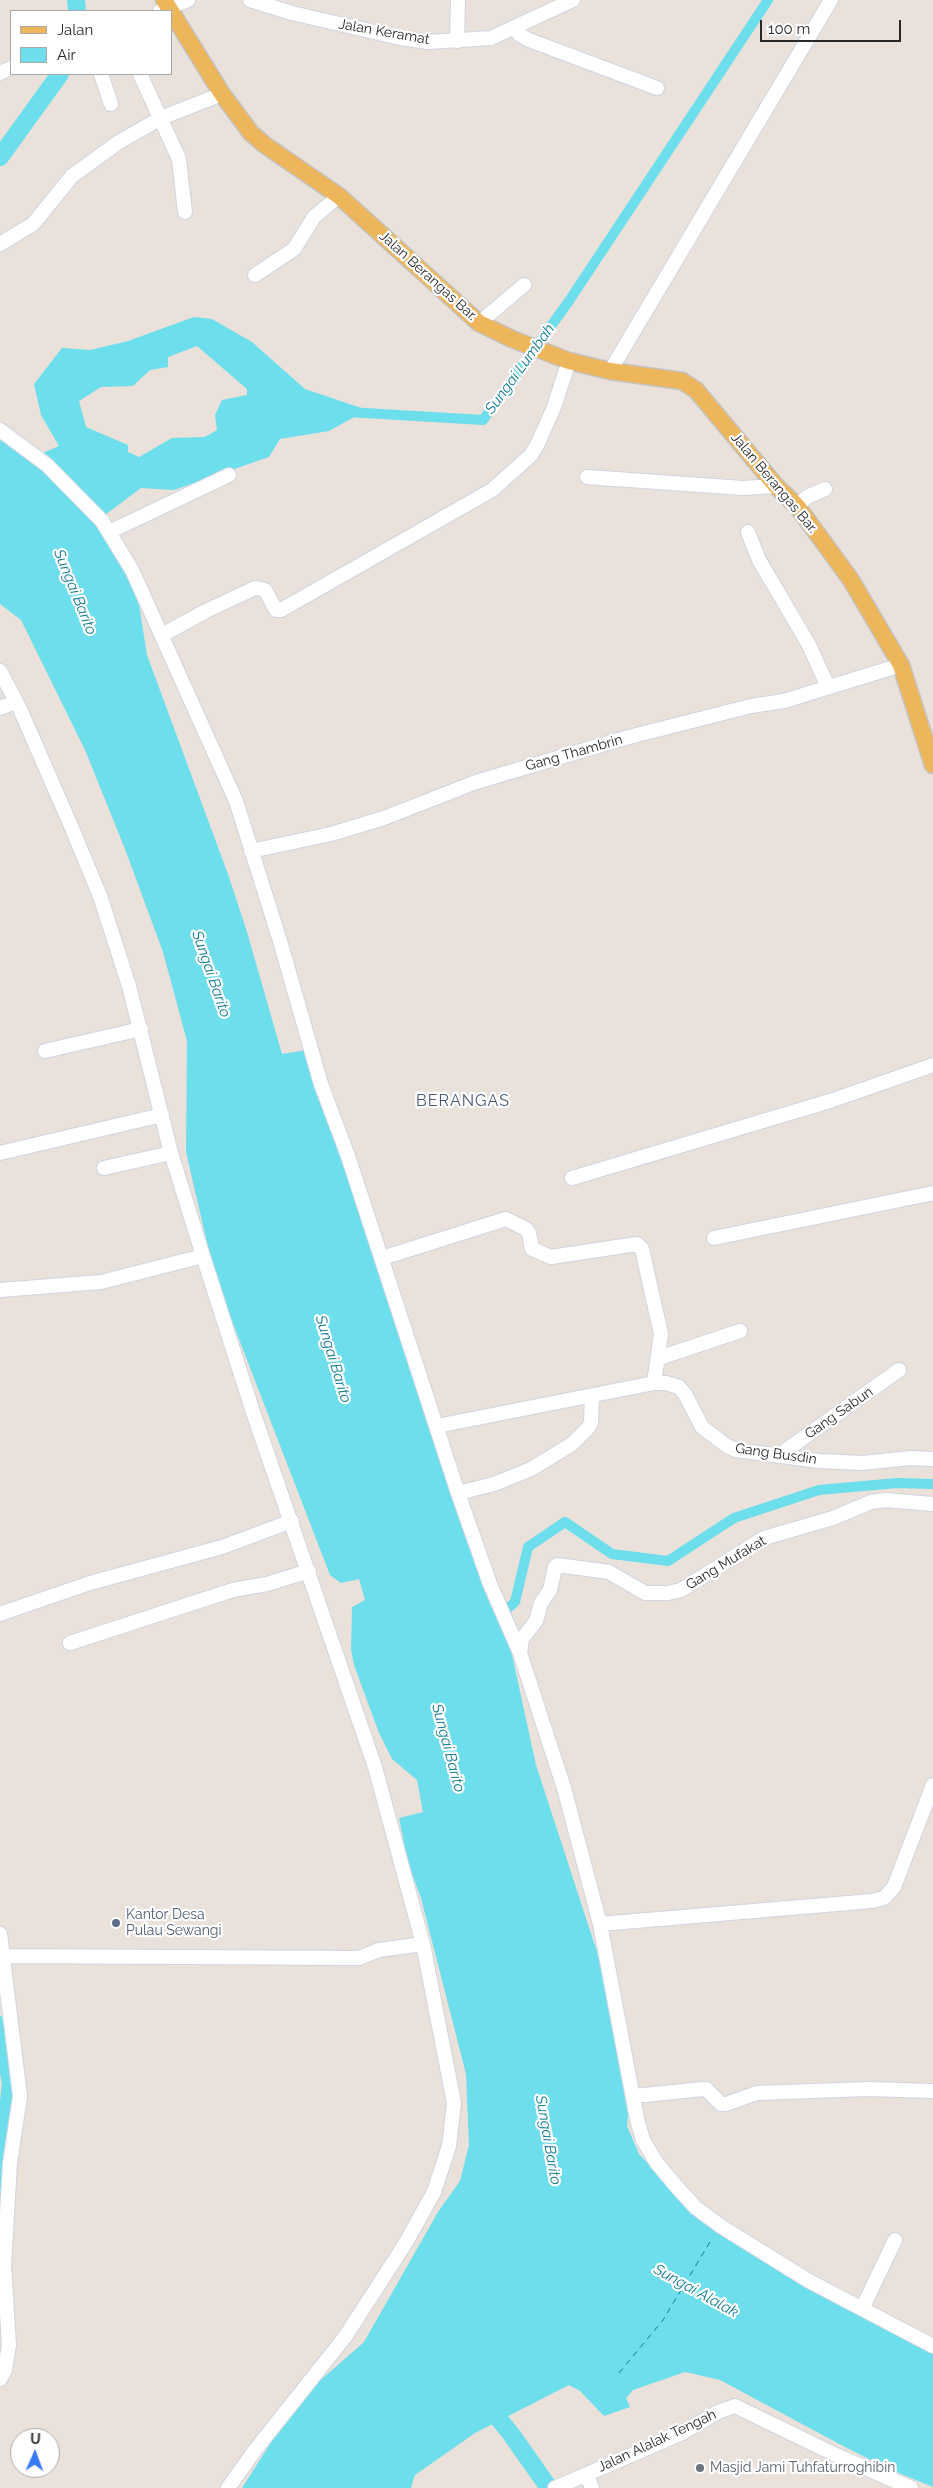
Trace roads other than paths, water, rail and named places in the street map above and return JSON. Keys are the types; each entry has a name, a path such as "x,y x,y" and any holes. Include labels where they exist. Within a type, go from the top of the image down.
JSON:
{"main road":[{"name":"Jalan Berangas Bar.","path":"172,18 240,120 265,145 339,196 480,322 512,339 567,360 610,371 682,381 696,390 776,486 797,506 851,580 901,665 933,765"}],"street":[{"path":"164,6 188,0"},
{"name":"Jalan Keramat","path":"250,0 292,13 400,38 428,42 492,38 574,0"},
{"path":"457,41 458,0"},
{"path":"610,371 831,0"},
{"path":"514,27 520,35 529,40 657,88"},
{"path":"101,75 112,104"},
{"path":"140,75 179,159 185,212"},
{"path":"0,244 33,224 76,172 120,142 161,118 222,94"},
{"path":"255,275 294,249 314,217 339,196"},
{"path":"480,322 524,285"},
{"path":"162,634 254,588 264,590 276,610 281,610 492,490 525,460 538,443 554,407 567,360"},
{"path":"0,430 47,465 105,527 132,570 236,801 321,1084 382,1258 458,1493 493,1589 519,1650 564,1788 600,1924 643,2140 656,2162 695,2207 760,2251 862,2309 933,2346"},
{"path":"105,527 229,475"},
{"path":"587,477 743,488 776,486"},
{"path":"797,506 807,497 825,489"},
{"path":"748,532 759,560 809,645 828,687"},
{"name":"Gang Thambrin","path":"251,851 331,834 366,824 476,782 625,738 752,706 784,701 901,665"},
{"path":"0,670 16,702 100,896 141,1029 171,1153 203,1256 254,1415 375,1767 423,1944 454,2103 453,2128 449,2146 434,2192 405,2244 344,2337 255,2450 228,2488"},
{"path":"0,708 16,702"},
{"path":"45,1051 141,1029"},
{"path":"572,1178 830,1101 933,1065"},
{"path":"0,1153 162,1114"},
{"path":"104,1168 171,1153"},
{"path":"714,1238 933,1193"},
{"path":"382,1258 506,1218 530,1233 532,1248 551,1257 637,1244 642,1249 661,1334 654,1382"},
{"path":"0,1290 101,1282 203,1256"},
{"path":"659,1358 740,1331"},
{"name":"Gang Sabun","path":"778,1456 899,1370"},
{"name":"Gang Busdin","path":"437,1426 654,1382 680,1387 702,1427 736,1450 778,1456 862,1463 911,1458 933,1459"},
{"path":"458,1493 494,1484 530,1469 572,1444 591,1423 592,1396"},
{"name":"Gang Mufakat","path":"519,1650 522,1639 536,1621 541,1603 550,1590 554,1567 557,1565 609,1572 645,1593 668,1593 681,1590 764,1538 833,1518 872,1502 885,1500 933,1504"},
{"path":"0,1614 90,1583 222,1547 292,1521"},
{"path":"70,1643 233,1590 267,1584 309,1571"},
{"path":"600,1924 879,1900 889,1895 894,1887 927,1817 933,1785"},
{"path":"0,1934 20,2096 10,2163 4,2265 9,2319 9,2345 5,2370 0,2379"},
{"path":"3,1956 360,1958 379,1950 423,1944"},
{"path":"634,2096 706,2089 721,2104 726,2104 757,2092 868,2089 933,2091"},
{"path":"862,2309 895,2240"},
{"name":"Jalan Alalak Tengah","path":"555,2488 682,2433 732,2406 739,2406 838,2456 911,2488"},
{"path":"586,2474 592,2488"}],"water":[{"path":"194,317 212,319 252,342 305,389 367,410 329,431 280,439 269,457 174,490 141,488 105,515 137,592 147,655 229,877 282,1054 307,1050 362,1223 384,1276 386,1296 509,1641 536,1765 600,1961 628,2115 627,2126 639,2154 678,2196 731,2238 914,2345 933,2353 933,2487 889,2469 843,2446 720,2380 685,2372 633,2390 626,2398 630,2407 604,2416 580,2391 569,2385 475,2433 415,2475 411,2488 242,2488 298,2400 364,2342 438,2212 460,2181 469,2145 466,2074 421,1898 408,1863 399,1818 423,1812 417,1780 392,1759 379,1733 354,1665 351,1650 352,1607 365,1600 359,1579 341,1583 330,1575 215,1277 186,1152 187,1041 163,952 125,849 85,750 21,620 0,604 0,433 31,458 59,446 41,415 34,384 62,348 90,350 128,341","holes":["197,346 247,389 247,395 222,400 215,415 217,430 205,437 172,438 139,457 128,452 128,445 86,427 79,401 101,387 133,386 150,370 168,367 168,357"]}],"waterway":[{"path":"76,0 77,10"},
{"name":"Sungai Lumbah","path":"348,412 483,420 569,301 768,0"},
{"path":"0,157 59,75"},
{"path":"498,1617 515,1602 528,1547 565,1522 612,1554 668,1561 734,1518 819,1490 897,1483 933,1484"},
{"path":"0,2025 11,2083 0,2186"},
{"path":"479,2405 499,2419 549,2488"}],"place":[{"name":"Kantor Desa Pulau Sewangi","path":"116,1923"},
{"name":"Masjid Jami Tuhfaturroghibin","path":"700,2468"}],"district":[{"name":"BERANGAS","path":"463,1101"}],"water label":[{"name":"Sungai Barito","path":"75,592"},
{"name":"Sungai Barito","path":"211,974"},
{"name":"Sungai Barito","path":"333,1359"},
{"name":"Sungai Barito","path":"448,1748"},
{"name":"Sungai Barito","path":"548,2140"},
{"name":"Sungai Alalak","path":"696,2291"}]}
